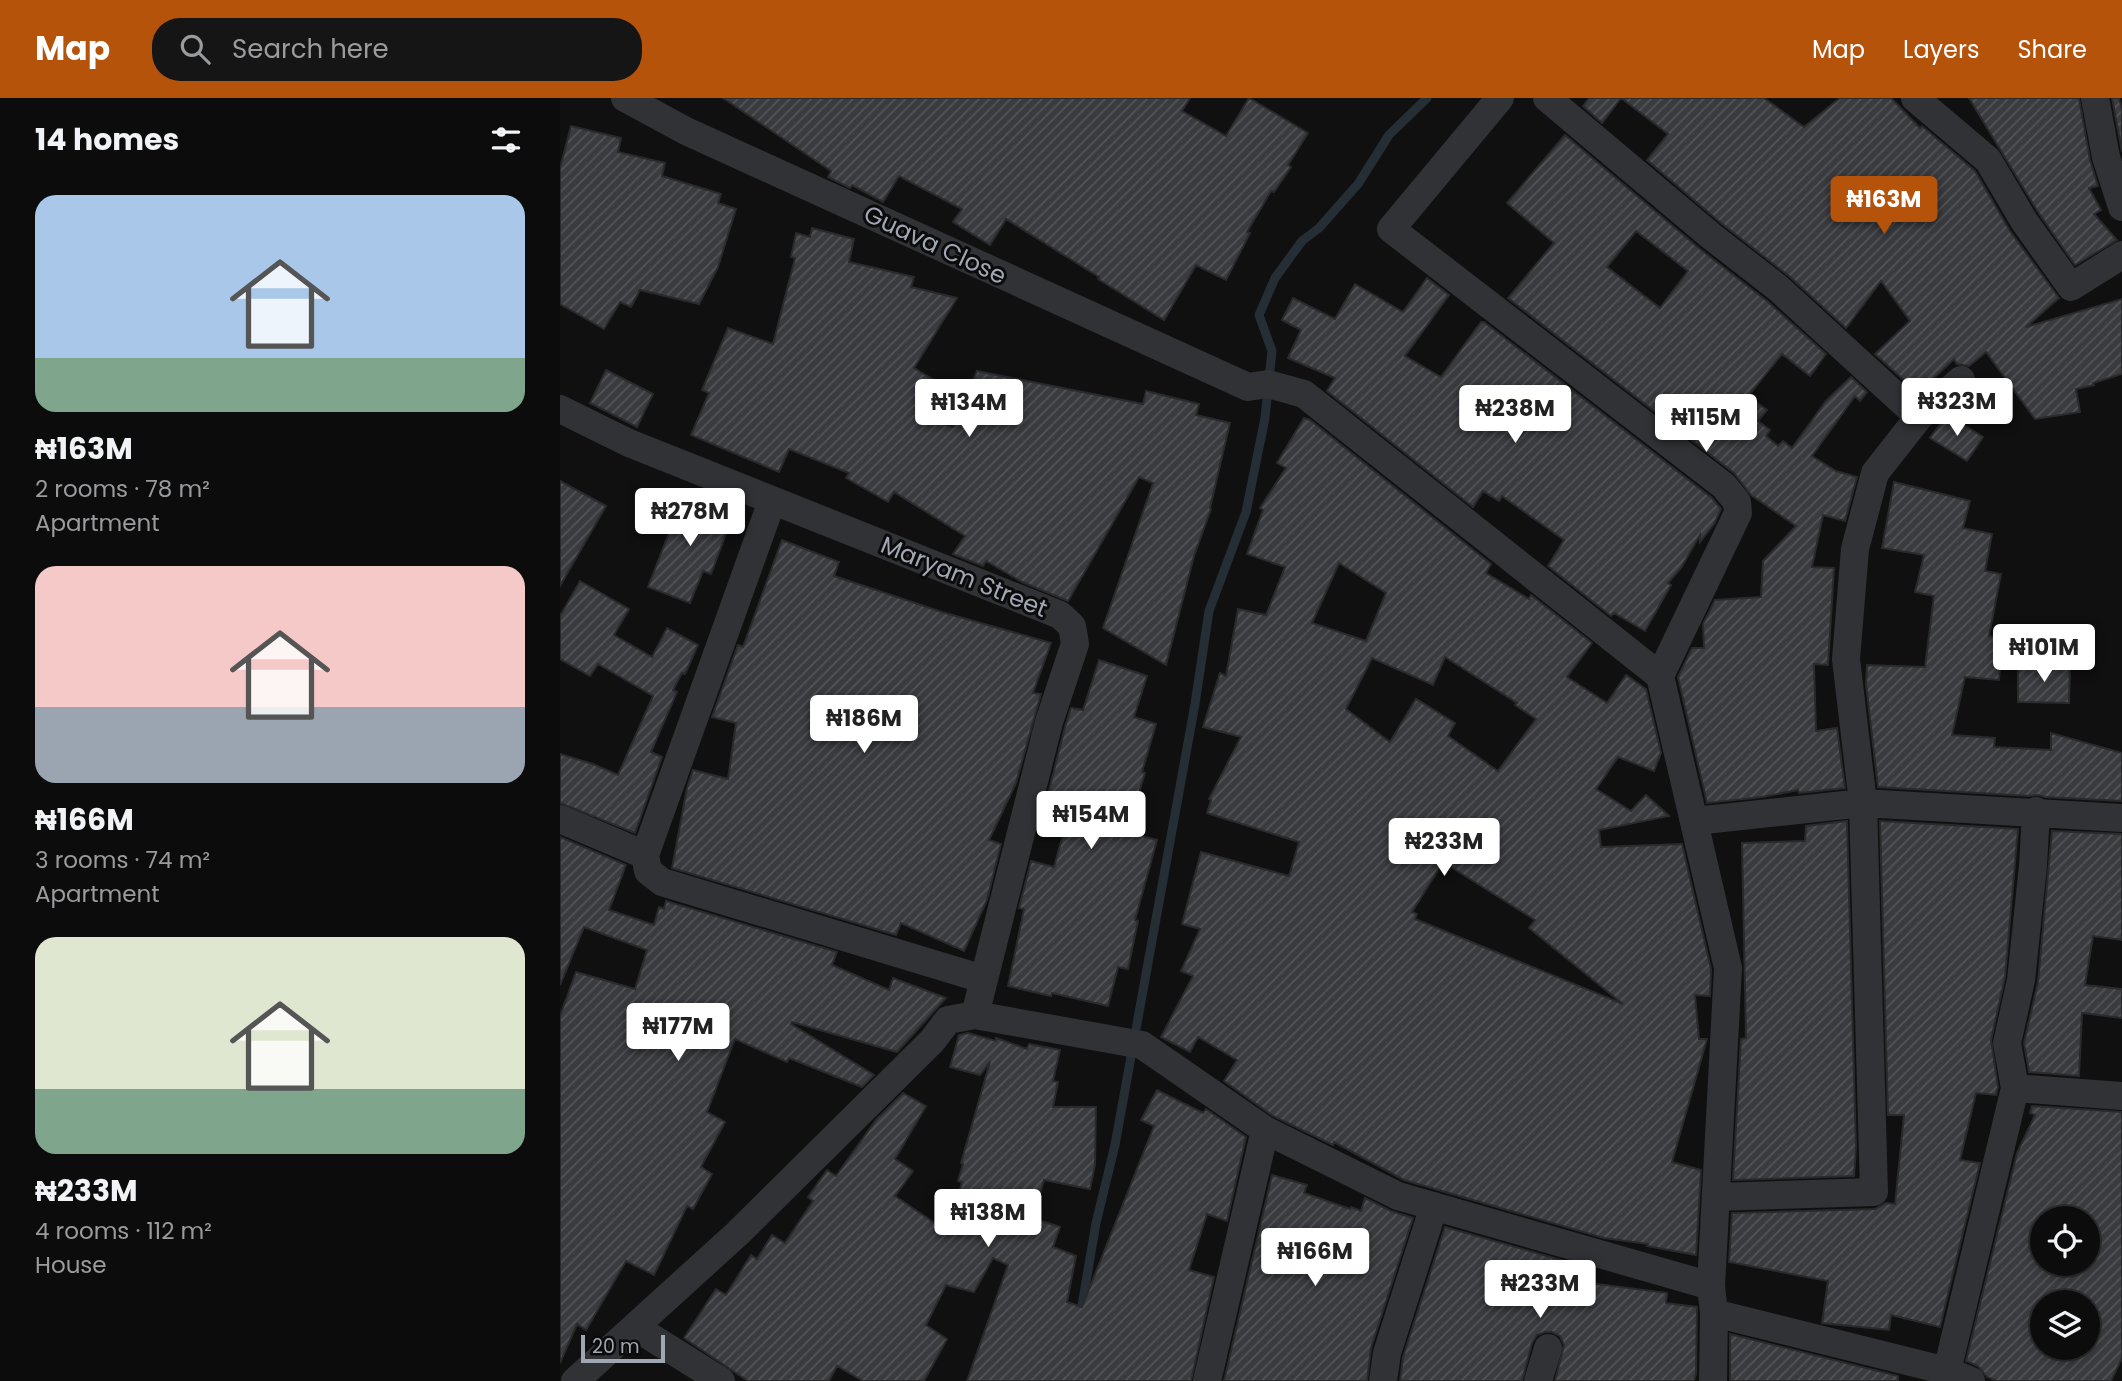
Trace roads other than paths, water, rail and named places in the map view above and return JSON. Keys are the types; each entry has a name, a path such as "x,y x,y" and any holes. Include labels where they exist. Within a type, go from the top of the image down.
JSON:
{"street":[{"name":"Guava Close","path":"625,98 699,136 1248,387 1268,384 1304,394 1660,676"},
{"path":"1500,98 1391,229 1724,486 1737,502 1738,513 1660,676 1728,968 1716,1197 1713,1381"},
{"path":"1547,98 1778,288 1919,417"},
{"path":"1914,98 1988,159 2024,221 2071,287 2122,255"},
{"path":"2095,98 2106,157 2122,207"},
{"path":"1716,1197 1874,1192 1863,803 1846,659 1855,549 1875,473 1919,417 1961,380"},
{"name":"Maryam Street","path":"560,409 629,443 1060,615 1072,626 1075,644 1049,722 975,1014"},
{"path":"772,501 645,855 648,871 662,882 983,979"},
{"path":"1695,821 1863,803 2122,818"},
{"path":"575,1381 738,1233 932,1041 948,1020 975,1014 1130,1042 1265,1130 1398,1195 1713,1300 1959,1376 2015,1088 2007,1043 2021,980 2036,811"},
{"path":"560,819 645,855"},
{"path":"2015,1088 2122,1096"},
{"path":"1207,1381 1265,1130"},
{"path":"1383,1381 1387,1353 1434,1206"},
{"path":"635,1327 721,1381"},
{"path":"1538,1381 1548,1348"}],"waterway":[{"path":"1080,1317 1096,1223 1115,1145 1195,704 1209,611 1246,512 1265,418 1272,351 1259,315 1275,278 1302,241 1319,228 1358,184 1389,135 1427,98"}]}
